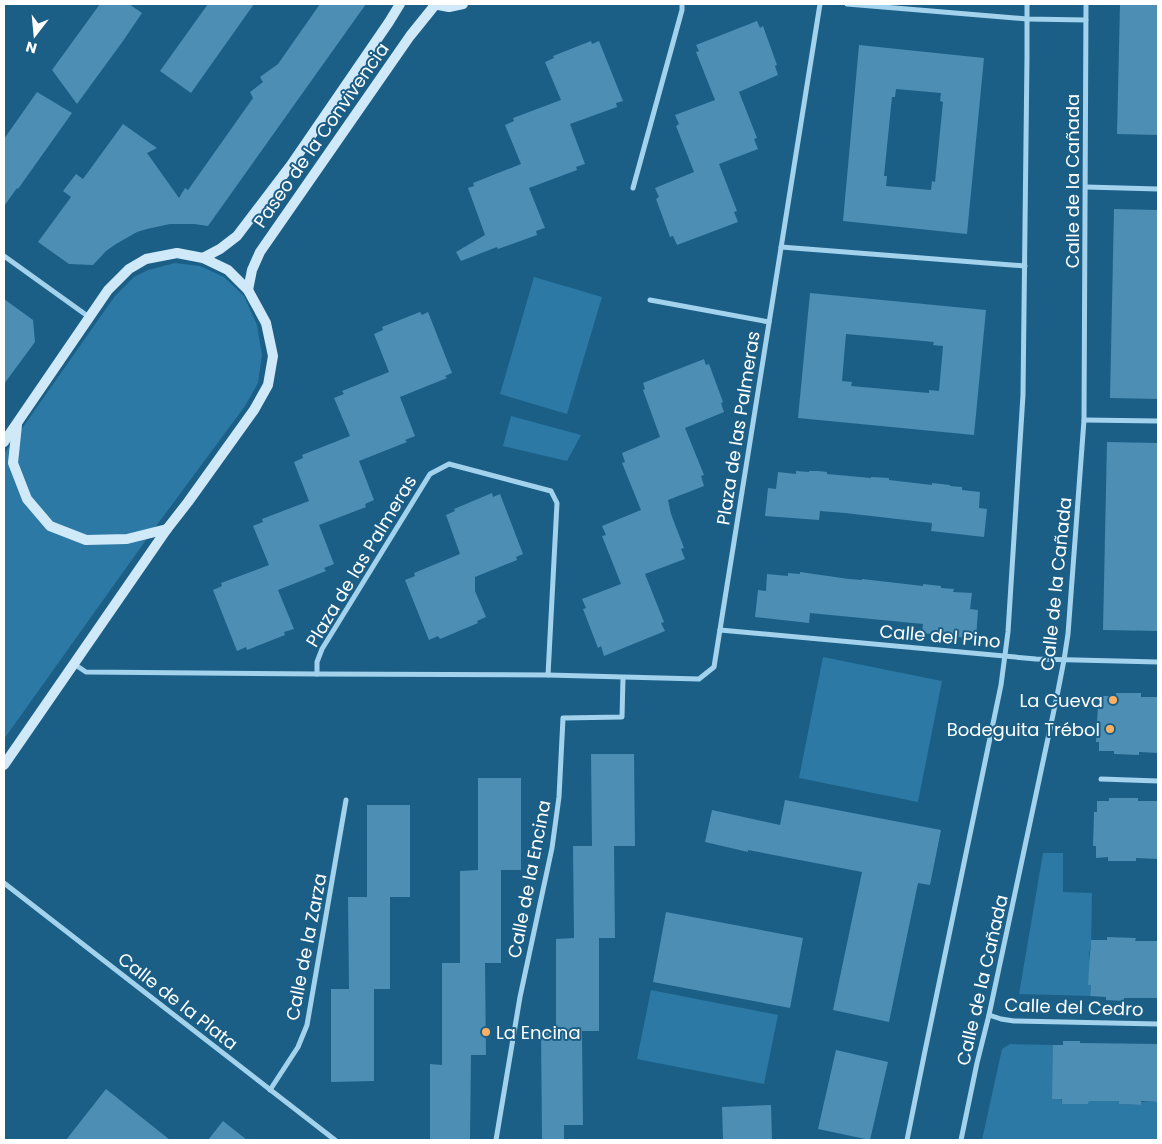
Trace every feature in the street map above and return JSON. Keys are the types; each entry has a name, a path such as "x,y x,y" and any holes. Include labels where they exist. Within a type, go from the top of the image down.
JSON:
{"street":[{"name":"Paseo de la Convivencia","path":"203,258 220,249 237,236 291,165 400,4"},
{"name":"Paseo de la Convivencia","path":"248,290 252,270 260,252 434,4"},
{"path":"434,4 449,7 463,4"},
{"path":"633,188 682,10 682,4"},
{"name":"Plaza de las Palmeras","path":"74,664 86,672 548,675 699,679 714,668 820,4"},
{"path":"847,4 1027,20 1086,20"},
{"path":"907,1140 1001,685 1008,632 1023,395 1027,4"},
{"name":"Calle de la Cañada","path":"961,1140 989,1015 1068,634 1084,420 1086,4"},
{"path":"1086,187 1158,189"},
{"path":"781,247 1025,266"},
{"path":"4,442 108,290 129,269 146,259 177,253 203,258 228,270 248,290 266,323 273,356 268,385 254,410 167,529 4,765"},
{"path":"4,256 89,317"},
{"name":"Plaza de las Palmeras","path":"650,300 769,322"},
{"path":"1084,420 1158,421"},
{"path":"17,424 13,463 26,499 50,526 86,540 127,539 167,529"},
{"name":"Plaza de las Palmeras","path":"317,674 316,662 322,649 430,474 449,464 551,491 557,503 548,675"},
{"name":"Calle del Pino","path":"720,630 1036,659 1158,662"},
{"name":"Calle de la Encina","path":"496,1140 520,997 552,848 559,797 564,718 622,717 623,678"},
{"path":"1101,779 1158,781"},
{"name":"Calle de la Zarza","path":"270,1090 298,1047 307,1025 346,800"},
{"name":"Calle de la Plata","path":"4,882 335,1140"},
{"name":"Calle del Cedro","path":"989,1015 1014,1022 1158,1024"}],"shaded area":[{"path":"175,263 200,266 224,277 244,296 257,325 262,355 258,383 245,406 151,533 4,739 4,454 115,296 134,277 148,270"},
{"path":"534,277 602,297 567,414 500,394"},
{"path":"511,416 581,435 567,461 503,446"},
{"path":"823,657 942,681 918,802 799,778"},
{"path":"1043,853 1063,853 1063,892 1092,893 1091,951 1089,951 1089,960 1097,961 1088,985 1091,985 1090,996 1019,994"},
{"path":"651,990 778,1015 764,1084 637,1059"},
{"path":"1010,1044 1053,1045 1062,1104 1088,1104 1089,1101 1119,1101 1119,1104 1141,1105 1141,1102 1158,1102 1158,1140 982,1140 1002,1049"}],"building":[{"path":"100,4 129,4 142,13 77,104 52,70"},
{"path":"208,4 254,4 191,93 160,71"},
{"path":"320,4 366,4 208,226 170,224 137,232 106,251 93,265 69,264 38,242 71,197 63,191 76,174 83,179 123,124 157,148 147,153 179,198 185,188 188,190 253,98 250,92 263,82 260,77 278,64"},
{"path":"1120,4 1158,4 1158,135 1117,134"},
{"path":"757,21 760,28 763,26 777,65 775,66 778,75 739,92 757,138 754,139 758,149 719,164 737,211 734,212 738,222 677,245 673,236 670,237 656,199 659,197 655,188 694,172 676,126 679,124 675,115 715,100 696,52 699,51 696,45"},
{"path":"591,41 592,44 599,41 623,101 616,103 617,107 570,124 585,164 576,167 577,170 529,188 545,228 536,231 537,235 498,249 497,247 461,261 456,252 485,235 468,188 474,186 473,183 521,164 505,125 514,121 513,118 561,100 545,62 554,58 553,56"},
{"path":"859,45 984,58 967,234 843,221","holes":["896,89 941,93 940,101 943,102 935,182 932,181 931,190 886,186 887,176 884,176 892,97 895,97"]},
{"path":"37,92 72,113 4,206 4,139"},
{"path":"1114,209 1158,210 1158,399 1110,398"},
{"path":"810,293 986,310 974,435 798,418","holes":["846,334 934,342 933,345 943,346 939,391 929,390 929,393 851,386 852,382 842,381"]},
{"path":"4,299 33,320 35,342 4,384"},
{"path":"420,312 422,315 428,312 452,373 445,376 447,378 400,397 415,436 405,440 407,442 359,461 374,500 365,504 366,507 319,525 334,564 324,568 326,571 278,590 294,629 284,632 285,635 247,650 246,647 237,651 213,590 222,586 221,583 269,565 253,526 263,522 262,519 309,501 294,462 303,458 302,455 350,436 334,398 344,394 342,391 389,372 374,334 383,330 382,327"},
{"path":"704,359 706,365 709,364 723,402 721,403 724,412 685,428 704,475 701,476 704,486 668,500 671,514 684,548 681,549 685,559 645,574 664,622 661,623 665,631 604,656 601,646 598,648 583,609 586,608 582,599 621,584 602,536 606,535 602,526 641,510 622,463 625,462 622,453 660,437 643,390 645,389 643,383"},
{"path":"1107,442 1158,443 1158,631 1103,630"},
{"path":"796,471 818,471 827,472 827,474 889,478 889,480 932,485 932,483 950,485 962,487 962,490 980,492 979,508 987,509 984,537 931,531 932,523 845,513 820,511 819,520 765,516 768,488 776,489 778,472 796,474"},
{"path":"492,493 493,497 500,494 523,554 516,557 517,560 475,577 475,591 486,617 477,621 478,623 440,639 438,636 429,640 405,580 415,576 414,573 460,554 446,515 455,511 454,509"},
{"path":"800,572 849,579 941,586 941,588 954,589 953,592 972,593 970,609 978,610 976,639 922,633 923,624 810,613 809,623 755,617 758,590 766,591 767,574 788,576 788,573 800,574"},
{"path":"1116,693 1141,693 1141,697 1158,697 1158,753 1139,752 1139,755 1099,751 1099,742 1096,742 1098,705 1102,704 1102,696 1116,696"},
{"path":"591,754 634,754 635,846 614,846 615,938 599,938 599,1031 582,1031 583,1125 564,1125 564,1140 542,1140 541,1031 556,1031 556,939 574,938 573,846 592,846"},
{"path":"478,778 521,778 521,870 501,870 501,963 485,963 486,1055 471,1055 470,1140 430,1140 430,1064 442,1065 442,963 460,963 460,871 478,870"},
{"path":"1109,798 1138,798 1138,801 1158,801 1158,859 1136,858 1136,861 1108,861 1108,857 1096,858 1096,846 1093,846 1094,812 1097,812 1097,801 1109,801"},
{"path":"785,800 941,830 930,885 918,883 889,1022 833,1010 862,872 748,850 748,852 705,842 712,810 780,825"},
{"path":"367,805 410,805 410,897 390,897 390,989 374,989 374,1081 331,1082 331,989 349,989 348,897 367,897"},
{"path":"666,912 803,938 790,1008 653,982"},
{"path":"1107,937 1136,938 1135,941 1158,941 1158,998 1124,998 1124,1001 1106,1000 1106,997 1090,996 1091,985 1088,985 1091,940 1107,940"},
{"path":"1063,1041 1158,1044 1158,1102 1141,1101 1141,1105 1119,1104 1119,1101 1089,1101 1088,1104 1062,1104 1062,1099 1052,1099 1053,1045 1063,1045"},
{"path":"836,1050 888,1062 870,1140 818,1129"},
{"path":"106,1089 170,1140 66,1140"},
{"path":"771,1105 772,1140 723,1140 722,1107"},
{"path":"223,1121 247,1140 208,1140"}],"place":[{"name":"La Cueva","path":"1113,700"},
{"name":"Bodeguita Trébol","path":"1110,729"},
{"name":"La Encina","path":"486,1032"}]}
